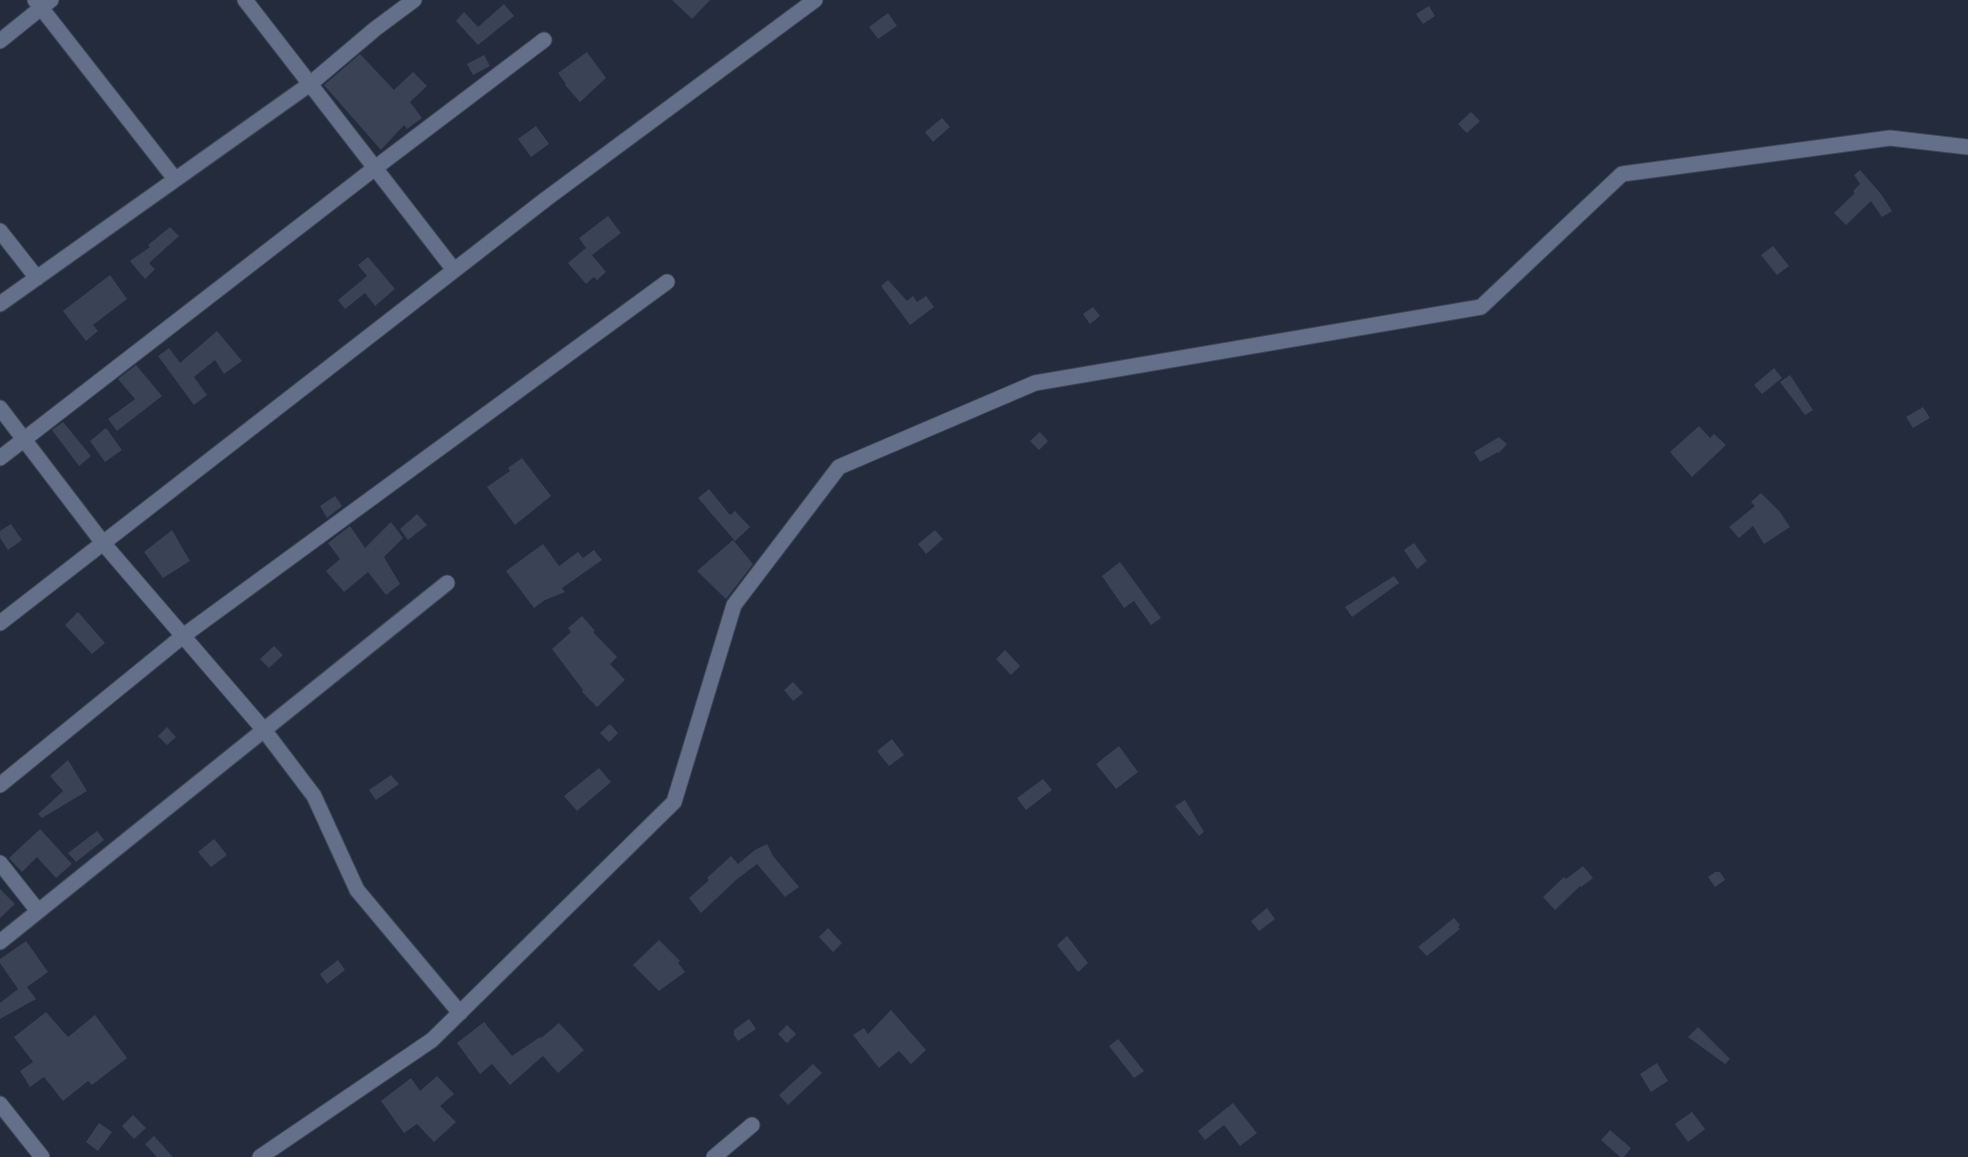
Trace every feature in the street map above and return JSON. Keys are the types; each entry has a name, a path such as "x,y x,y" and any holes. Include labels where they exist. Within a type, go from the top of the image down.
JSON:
{"street":[{"path":"0,304 310,84 375,29 414,0"},
{"path":"0,623 546,199 815,0"},
{"path":"248,1 454,270"},
{"path":"0,41 43,3 175,179"},
{"path":"0,458 544,40"},
{"path":"261,1157 432,1040 674,802 734,605 839,467 1035,383 1481,308 1622,174 1890,138 1968,147"},
{"path":"0,231 37,278"},
{"path":"0,785 183,636 667,282"},
{"path":"0,408 103,543 264,730 314,796 357,890 460,1013"},
{"path":"0,942 447,583"},
{"path":"0,863 38,911"},
{"path":"0,1104 42,1157"},
{"path":"714,1157 752,1125"}],"building":[{"path":"672,0 710,0 692,19"},
{"path":"504,4 514,16 478,45 456,21 464,12 478,27"},
{"path":"1429,6 1435,16 1423,24 1416,14"},
{"path":"888,13 897,26 878,39 869,27"},
{"path":"587,52 606,78 580,102 558,73"},
{"path":"360,54 394,90 413,72 427,86 410,102 422,118 407,129 404,125 381,150 324,85"},
{"path":"484,55 490,66 473,75 467,64"},
{"path":"1471,112 1480,121 1467,133 1458,124"},
{"path":"942,118 950,127 933,142 925,132"},
{"path":"536,126 549,144 531,157 518,139"},
{"path":"1860,170 1892,211 1882,217 1871,201 1846,225 1834,213 1855,193 1853,191 1860,184 1854,175"},
{"path":"608,216 621,233 592,255 606,272 597,280 594,277 586,284 568,263 586,248 579,238"},
{"path":"170,227 179,236 149,263 155,269 145,279 130,261 150,247 148,245"},
{"path":"1773,246 1789,266 1777,275 1761,255"},
{"path":"368,257 395,289 375,306 365,293 345,309 338,300 367,276 358,265"},
{"path":"110,275 127,299 93,325 98,331 86,341 63,311"},
{"path":"888,280 907,301 913,296 917,302 926,296 934,307 910,325 881,286"},
{"path":"1093,307 1100,316 1090,324 1083,314"},
{"path":"217,331 242,361 224,374 215,360 194,377 207,395 194,405 158,356 169,348 180,363"},
{"path":"136,365 162,396 117,431 108,419 135,399 118,379"},
{"path":"1774,368 1782,378 1762,394 1754,385"},
{"path":"1790,375 1813,410 1805,415 1780,382"},
{"path":"1923,407 1930,418 1913,428 1906,417"},
{"path":"63,422 91,456 79,466 52,430"},
{"path":"1699,426 1710,438 1714,434 1726,445 1692,477 1670,452"},
{"path":"106,428 122,450 105,462 90,441"},
{"path":"1040,432 1048,441 1039,450 1030,441"},
{"path":"1499,437 1507,444 1499,453 1480,462 1474,452"},
{"path":"522,458 551,496 515,525 487,487 510,471 508,468"},
{"path":"709,489 730,515 735,511 750,527 735,541 698,498"},
{"path":"1761,493 1780,512 1790,527 1764,544 1753,526 1739,538 1729,527 1755,506 1751,502"},
{"path":"335,496 342,506 327,518 320,506"},
{"path":"417,514 427,525 408,540 400,529"},
{"path":"391,522 403,538 384,557 400,584 386,595 368,572 344,592 326,571 340,559 328,543 350,526 365,548"},
{"path":"11,524 22,540 8,550 0,538 0,531"},
{"path":"172,530 190,561 163,578 144,552"},
{"path":"935,530 943,539 926,554 918,544"},
{"path":"733,540 753,564 726,599 697,571"},
{"path":"1414,543 1427,561 1417,569 1404,550"},
{"path":"543,544 559,566 578,552 583,558 594,550 602,560 562,588 565,592 545,600 534,608 506,571"},
{"path":"1120,562 1161,618 1151,625 1134,601 1124,608 1102,576"},
{"path":"1394,576 1399,583 1352,617 1345,607"},
{"path":"78,612 105,643 92,654 65,625"},
{"path":"582,616 595,631 593,632 617,657 610,664 625,680 597,707 582,692 583,690 552,649 571,632 568,628"},
{"path":"274,646 283,655 269,668 260,659"},
{"path":"1005,650 1020,666 1011,675 996,659"},
{"path":"793,682 803,693 793,701 784,690"},
{"path":"610,724 618,733 609,742 600,733"},
{"path":"167,727 176,737 167,745 158,736"},
{"path":"892,739 904,755 889,766 877,751"},
{"path":"1119,746 1138,772 1116,789 1096,764"},
{"path":"68,760 87,791 42,818 38,814 63,791 50,776"},
{"path":"599,768 611,782 577,811 564,796"},
{"path":"391,775 399,784 376,800 369,790"},
{"path":"1043,779 1052,790 1026,810 1017,798"},
{"path":"1185,800 1204,832 1199,836 1175,806"},
{"path":"40,829 72,864 56,878 37,857 22,872 9,858"},
{"path":"97,831 104,840 76,862 68,853"},
{"path":"214,839 227,855 211,867 198,852"},
{"path":"767,844 773,856 799,887 785,897 757,864 701,913 689,898 709,880 707,878 731,856 738,864 755,850"},
{"path":"1583,866 1593,878 1580,886 1555,910 1543,897 1564,877 1566,879"},
{"path":"1715,872 1720,872 1725,880 1715,887 1708,877"},
{"path":"0,889 15,904 0,918"},
{"path":"1267,908 1275,919 1259,931 1251,921"},
{"path":"1454,918 1460,925 1458,927 1460,929 1427,956 1418,947"},
{"path":"828,928 842,943 833,952 819,937"},
{"path":"1067,936 1088,963 1078,972 1057,945"},
{"path":"659,940 680,961 678,963 685,972 659,991 633,965"},
{"path":"26,941 48,972 27,987 36,999 0,1019 0,1003 18,989 0,963 0,959"},
{"path":"338,960 345,970 327,984 320,974"},
{"path":"891,1010 926,1050 911,1064 899,1051 879,1068 853,1035 864,1028 868,1034"},
{"path":"46,1012 68,1037 95,1015 127,1058 92,1085 88,1081 63,1101 44,1077 30,1087 20,1071 33,1062 14,1037"},
{"path":"749,1019 756,1029 738,1041 734,1030"},
{"path":"484,1022 512,1056 541,1038 559,1023 584,1050 558,1073 543,1056 510,1085 492,1064 480,1074 457,1043"},
{"path":"787,1025 796,1034 787,1043 778,1034"},
{"path":"1698,1027 1730,1059 1725,1064 1688,1037"},
{"path":"1118,1039 1144,1071 1134,1078 1109,1046"},
{"path":"1657,1063 1668,1081 1651,1092 1640,1074"},
{"path":"813,1064 822,1073 788,1105 779,1095"},
{"path":"437,1076 454,1094 440,1106 456,1122 434,1142 417,1124 404,1133 381,1101 411,1078 420,1091"},
{"path":"1233,1103 1257,1133 1240,1146 1224,1125 1205,1140 1198,1131"},
{"path":"1692,1112 1705,1129 1688,1142 1675,1124"},
{"path":"133,1115 146,1128 134,1139 122,1126"},
{"path":"99,1123 112,1132 98,1151 86,1142"},
{"path":"1610,1130 1631,1148 1624,1157 1620,1157 1601,1140"},
{"path":"154,1136 173,1157 157,1157 145,1144"}]}
